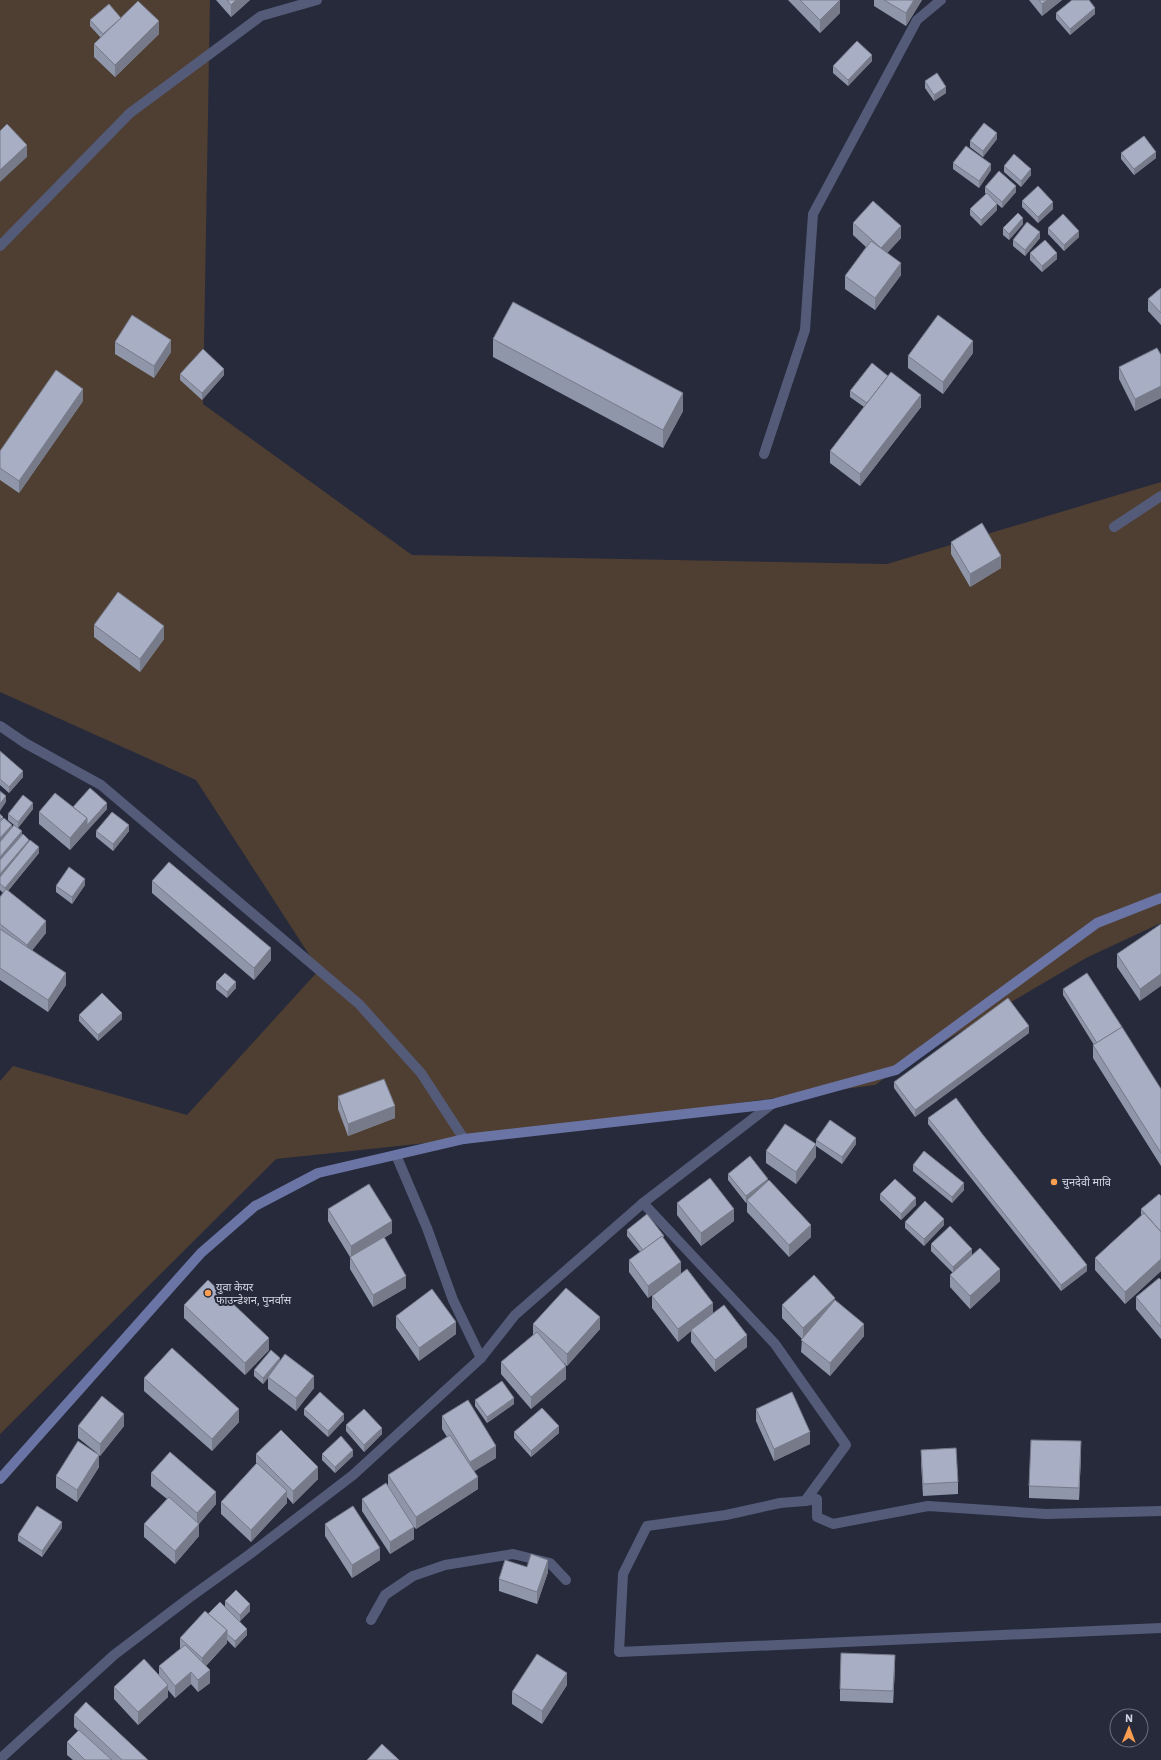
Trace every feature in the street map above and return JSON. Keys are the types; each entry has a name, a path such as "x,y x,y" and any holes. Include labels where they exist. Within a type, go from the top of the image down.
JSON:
{"street":[{"path":"0,246 130,113 261,16 317,0"},
{"path":"764,454 805,330 813,214 917,20 941,0"},
{"path":"1114,528 1161,496"},
{"path":"0,726 25,743 101,785 359,1004 421,1073 464,1139"},
{"path":"0,1479 201,1253 255,1206 318,1173 464,1139 772,1104 896,1070 1097,923 1161,898"},
{"path":"0,1759 114,1654 250,1554 353,1475 481,1358 515,1315 642,1203 772,1104"},
{"path":"396,1155 427,1228 453,1300 481,1358"},
{"path":"642,1203 776,1344 846,1445 805,1501"},
{"path":"1161,1511 1046,1514 928,1506 832,1524 817,1517 817,1499 780,1503 726,1515 647,1526 623,1574 619,1652 1161,1628"},
{"path":"372,1620 385,1595 412,1576 445,1565 513,1554 550,1563 566,1580"}],"shaded area":[{"path":"0,0 210,0 203,404 412,555 887,564 1161,482 1161,923 1086,958 896,1070 875,1085 464,1139 276,1159 0,1434 0,1081 13,1066 187,1115 319,970 196,780 0,692"}],"building":[{"path":"227,0 236,0 231,5"},
{"path":"800,0 840,0 820,20"},
{"path":"884,0 914,0 906,13"},
{"path":"1039,0 1047,0 1042,4"},
{"path":"1072,0 1089,0 1095,8 1070,29 1056,13"},
{"path":"138,1 159,21 115,65 94,44"},
{"path":"109,4 121,18 103,34 90,20"},
{"path":"857,41 872,55 848,80 833,66"},
{"path":"937,73 946,87 934,95 925,81"},
{"path":"984,123 997,133 983,151 970,141"},
{"path":"7,124 27,145 0,170 0,131"},
{"path":"1144,136 1156,152 1134,169 1121,153"},
{"path":"966,146 991,164 979,181 953,163"},
{"path":"1014,154 1031,169 1021,181 1004,166"},
{"path":"999,171 1016,186 1002,202 985,187"},
{"path":"1038,186 1053,202 1038,217 1022,201"},
{"path":"987,193 997,204 981,220 970,209"},
{"path":"873,201 901,226 881,248 853,223"},
{"path":"1018,213 1023,218 1009,234 1003,228"},
{"path":"1063,214 1079,231 1064,245 1048,228"},
{"path":"1027,222 1040,232 1025,250 1013,240"},
{"path":"1045,240 1057,253 1042,266 1030,253"},
{"path":"871,241 901,263 875,298 845,276"},
{"path":"1161,288 1161,313 1148,299"},
{"path":"513,302 683,393 663,430 493,339"},
{"path":"132,315 171,340 154,366 115,342"},
{"path":"938,315 973,341 943,382 908,356"},
{"path":"1157,348 1161,355 1161,386 1135,399 1119,367"},
{"path":"203,349 224,369 202,393 180,374"},
{"path":"872,363 888,376 867,403 850,391"},
{"path":"56,370 83,389 19,481 0,468 0,451"},
{"path":"891,372 921,395 860,474 830,451"},
{"path":"982,523 1001,556 970,574 951,542"},
{"path":"118,592 164,626 140,659 94,625"},
{"path":"0,751 23,771 9,787 0,779"},
{"path":"90,788 107,803 87,825 87,818 73,807"},
{"path":"0,791 6,796 0,804"},
{"path":"55,793 87,818 70,838 39,812"},
{"path":"23,795 33,803 18,822 8,814"},
{"path":"112,812 129,825 113,844 96,831"},
{"path":"4,818 12,825 0,838 0,822"},
{"path":"14,825 22,831 0,857 0,842"},
{"path":"23,834 29,840 0,874 0,860"},
{"path":"30,840 39,847 5,888 0,884 0,877"},
{"path":"169,862 271,948 254,968 152,881"},
{"path":"69,867 85,879 72,897 56,886"},
{"path":"6,889 46,921 27,945 0,924 0,897"},
{"path":"1161,924 1161,974 1140,989 1117,954"},
{"path":"0,929 66,973 48,1000 0,968"},
{"path":"225,973 236,982 227,992 216,982"},
{"path":"1087,973 1122,1027 1097,1043 1063,989"},
{"path":"102,993 122,1013 98,1035 79,1015"},
{"path":"1008,998 1029,1026 915,1110 894,1082"},
{"path":"1122,1027 1161,1089 1161,1153 1093,1045"},
{"path":"384,1079 395,1106 348,1124 338,1096"},
{"path":"956,1098 983,1135 1087,1265 1061,1285 928,1118"},
{"path":"830,1120 856,1138 842,1157 816,1140"},
{"path":"785,1124 816,1144 796,1172 766,1151"},
{"path":"924,1151 964,1183 952,1197 913,1165"},
{"path":"750,1156 768,1179 746,1196 728,1174"},
{"path":"710,1178 734,1209 701,1233 677,1203"},
{"path":"895,1179 916,1198 901,1214 880,1194"},
{"path":"769,1180 811,1225 789,1245 747,1200"},
{"path":"369,1184 392,1221 351,1246 328,1209"},
{"path":"1159,1194 1161,1196 1161,1232 1141,1209"},
{"path":"925,1201 944,1219 924,1239 905,1222"},
{"path":"1144,1213 1161,1232 1161,1259 1125,1292 1095,1258"},
{"path":"647,1214 664,1236 643,1250 627,1230"},
{"path":"950,1226 972,1249 953,1267 931,1244"},
{"path":"662,1236 681,1262 648,1286 629,1260"},
{"path":"384,1237 406,1276 373,1295 350,1257"},
{"path":"980,1248 1000,1269 970,1296 950,1275"},
{"path":"687,1269 713,1303 678,1329 652,1296"},
{"path":"814,1275 835,1298 803,1328 782,1305"},
{"path":"1159,1278 1161,1280 1161,1327 1136,1297"},
{"path":"208,1280 269,1338 245,1363 184,1305"},
{"path":"566,1288 600,1317 567,1354 533,1324"},
{"path":"432,1289 456,1322 419,1348 396,1316"},
{"path":"835,1300 864,1324 830,1363 801,1340"},
{"path":"724,1305 747,1335 715,1360 691,1330"},
{"path":"537,1332 566,1366 531,1397 501,1362"},
{"path":"172,1348 239,1409 212,1439 144,1378"},
{"path":"271,1350 280,1358 263,1378 254,1370"},
{"path":"285,1354 314,1376 296,1398 268,1377"},
{"path":"502,1381 514,1398 487,1417 475,1400"},
{"path":"320,1392 344,1414 328,1431 304,1409"},
{"path":"792,1392 810,1432 774,1449 756,1409"},
{"path":"102,1396 124,1414 100,1444 78,1426"},
{"path":"468,1400 496,1446 470,1462 442,1416"},
{"path":"542,1408 559,1426 531,1451 514,1432"},
{"path":"364,1409 382,1428 364,1445 346,1425"},
{"path":"281,1430 318,1467 293,1491 256,1454"},
{"path":"450,1435 478,1477 416,1517 388,1475"},
{"path":"341,1436 353,1450 335,1467 322,1454"},
{"path":"1031,1440 1081,1441 1079,1488 1029,1486"},
{"path":"78,1441 99,1455 77,1490 56,1476"},
{"path":"956,1448 958,1482 923,1484 921,1450"},
{"path":"170,1452 216,1492 197,1513 151,1473"},
{"path":"257,1463 287,1491 251,1530 221,1502"},
{"path":"386,1483 414,1527 390,1542 362,1499"},
{"path":"169,1497 199,1524 175,1551 144,1524"},
{"path":"37,1506 62,1522 42,1551 18,1535"},
{"path":"353,1506 380,1548 352,1565 325,1524"},
{"path":"531,1554 548,1560 537,1592 499,1579 505,1560 527,1567"},
{"path":"236,1590 250,1604 240,1615 225,1601"},
{"path":"220,1602 247,1629 235,1641 227,1634 227,1630 208,1614"},
{"path":"205,1611 227,1630 202,1658 180,1638"},
{"path":"185,1645 210,1670 198,1680 191,1672 175,1686 159,1666"},
{"path":"841,1653 895,1655 893,1691 840,1689"},
{"path":"537,1654 567,1673 542,1711 512,1692"},
{"path":"144,1659 168,1685 138,1712 114,1687"},
{"path":"86,1702 148,1760 122,1760 74,1715"},
{"path":"79,1730 112,1760 85,1760 67,1742"},
{"path":"382,1744 399,1760 367,1760"}],"place":[{"name":"चुनदेवी मावि","path":"1054,1182"},
{"name":"युवा केयर फाउन्डेशन, पुनर्वास","path":"208,1293"}]}
